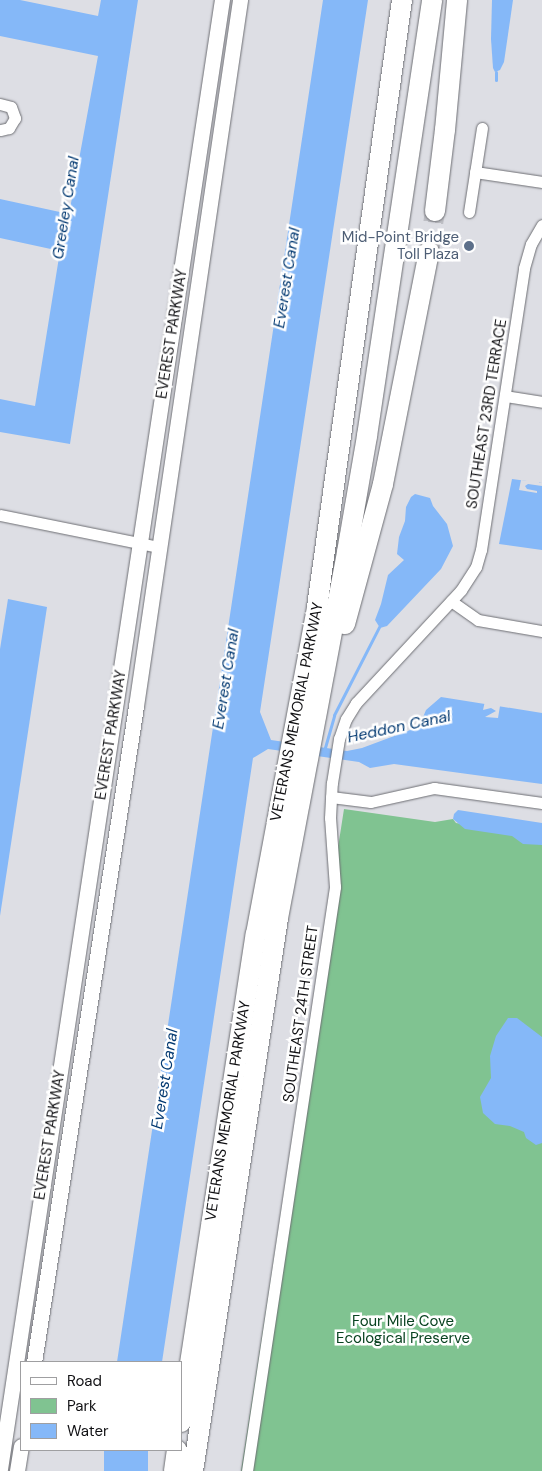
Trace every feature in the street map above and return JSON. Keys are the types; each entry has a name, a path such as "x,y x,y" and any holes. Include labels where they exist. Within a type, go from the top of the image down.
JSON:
{"highway":[{"name":"VETERANS MEMORIAL PARKWAY","path":"303,733 322,569 367,234 402,0"},
{"name":"VETERANS MEMORIAL PARKWAY","path":"193,1471 297,765 367,436 432,0"},
{"path":"435,211 446,130 457,0"},
{"name":"VETERANS MEMORIAL PARKWAY","path":"303,733 373,527 409,359 429,252"},
{"name":"VETERANS MEMORIAL PARKWAY","path":"182,1415 254,943 297,765"},
{"path":"174,1471 177,1451"}],"street":[{"name":"EVEREST PARKWAY","path":"0,1469 222,0"},
{"name":"EVEREST PARKWAY","path":"34,1361 160,547 240,0"},
{"path":"208,90 226,93"},
{"path":"0,104 10,107 15,118 9,128 0,130"},
{"path":"470,212 482,128"},
{"path":"476,172 542,182"},
{"name":"SOUTHEAST 23RD TERRACE","path":"451,601 471,576 482,550 526,260 531,244 542,225"},
{"path":"505,396 542,402"},
{"path":"0,514 160,547"},
{"path":"451,601 478,620 542,631"},
{"name":"SOUTHEAST 24TH STREET","path":"247,1471 335,886 330,818 337,747 346,719 356,703 451,601"},
{"path":"331,797 372,802 434,788 542,803"},
{"path":"84,908 104,911"},
{"path":"23,1318 40,1320"},
{"path":"17,1471 20,1451"}],"green space":[{"name":"Four Mile Cove Ecological Preserve","path":"344,809 435,822 453,819 456,823 542,837 542,1471 241,1471"}],"water":[{"path":"0,0 20,0 98,16 101,0 138,0 70,444 0,432 0,399 35,406 60,251 0,238 0,199 69,214 98,56 0,36"},
{"name":"Everest Canal","path":"323,0 368,0 260,712 271,740 347,751 362,748 413,729 421,722 426,710 441,697 542,713 542,784 394,764 370,768 359,762 268,749 253,758 162,1361 117,1361"},
{"path":"492,0 513,0 504,62 500,70 495,72 493,68 491,39"},
{"path":"512,479 542,483 542,550 499,544"},
{"path":"415,494 430,498 433,506 447,524 453,546 441,569 387,626 380,628 375,620 388,575 404,560 397,554 399,537 405,521 406,507 411,497"},
{"path":"8,599 47,607 0,916 0,649"},
{"path":"458,810 542,823 542,845 523,844 512,836 465,829 453,819 454,814"},
{"path":"508,1018 517,1018 542,1037 542,1143 536,1145 526,1138 524,1132 510,1126 495,1124 483,1113 480,1097 491,1078 490,1056 496,1036"},
{"path":"104,1451 148,1451 148,1471 104,1471"}],"pier":[{"path":"529,479 539,480 539,483 542,483 542,486 528,484 525,486 527,489 537,491 537,493 519,490 521,480 529,481"},
{"path":"485,701 500,706 498,718 485,717 496,711 491,708 483,710"}],"waterway":[{"path":"496,72 496,80"},
{"path":"324,751 334,715 379,627"}],"tunnel":[{"path":"429,252 435,211"}],"place":[{"name":"Mid-Point Bridge Toll Plaza","path":"469,246"}],"water label":[{"name":"Greeley Canal","path":"66,208"},
{"name":"Heddon Canal","path":"399,727"}]}
